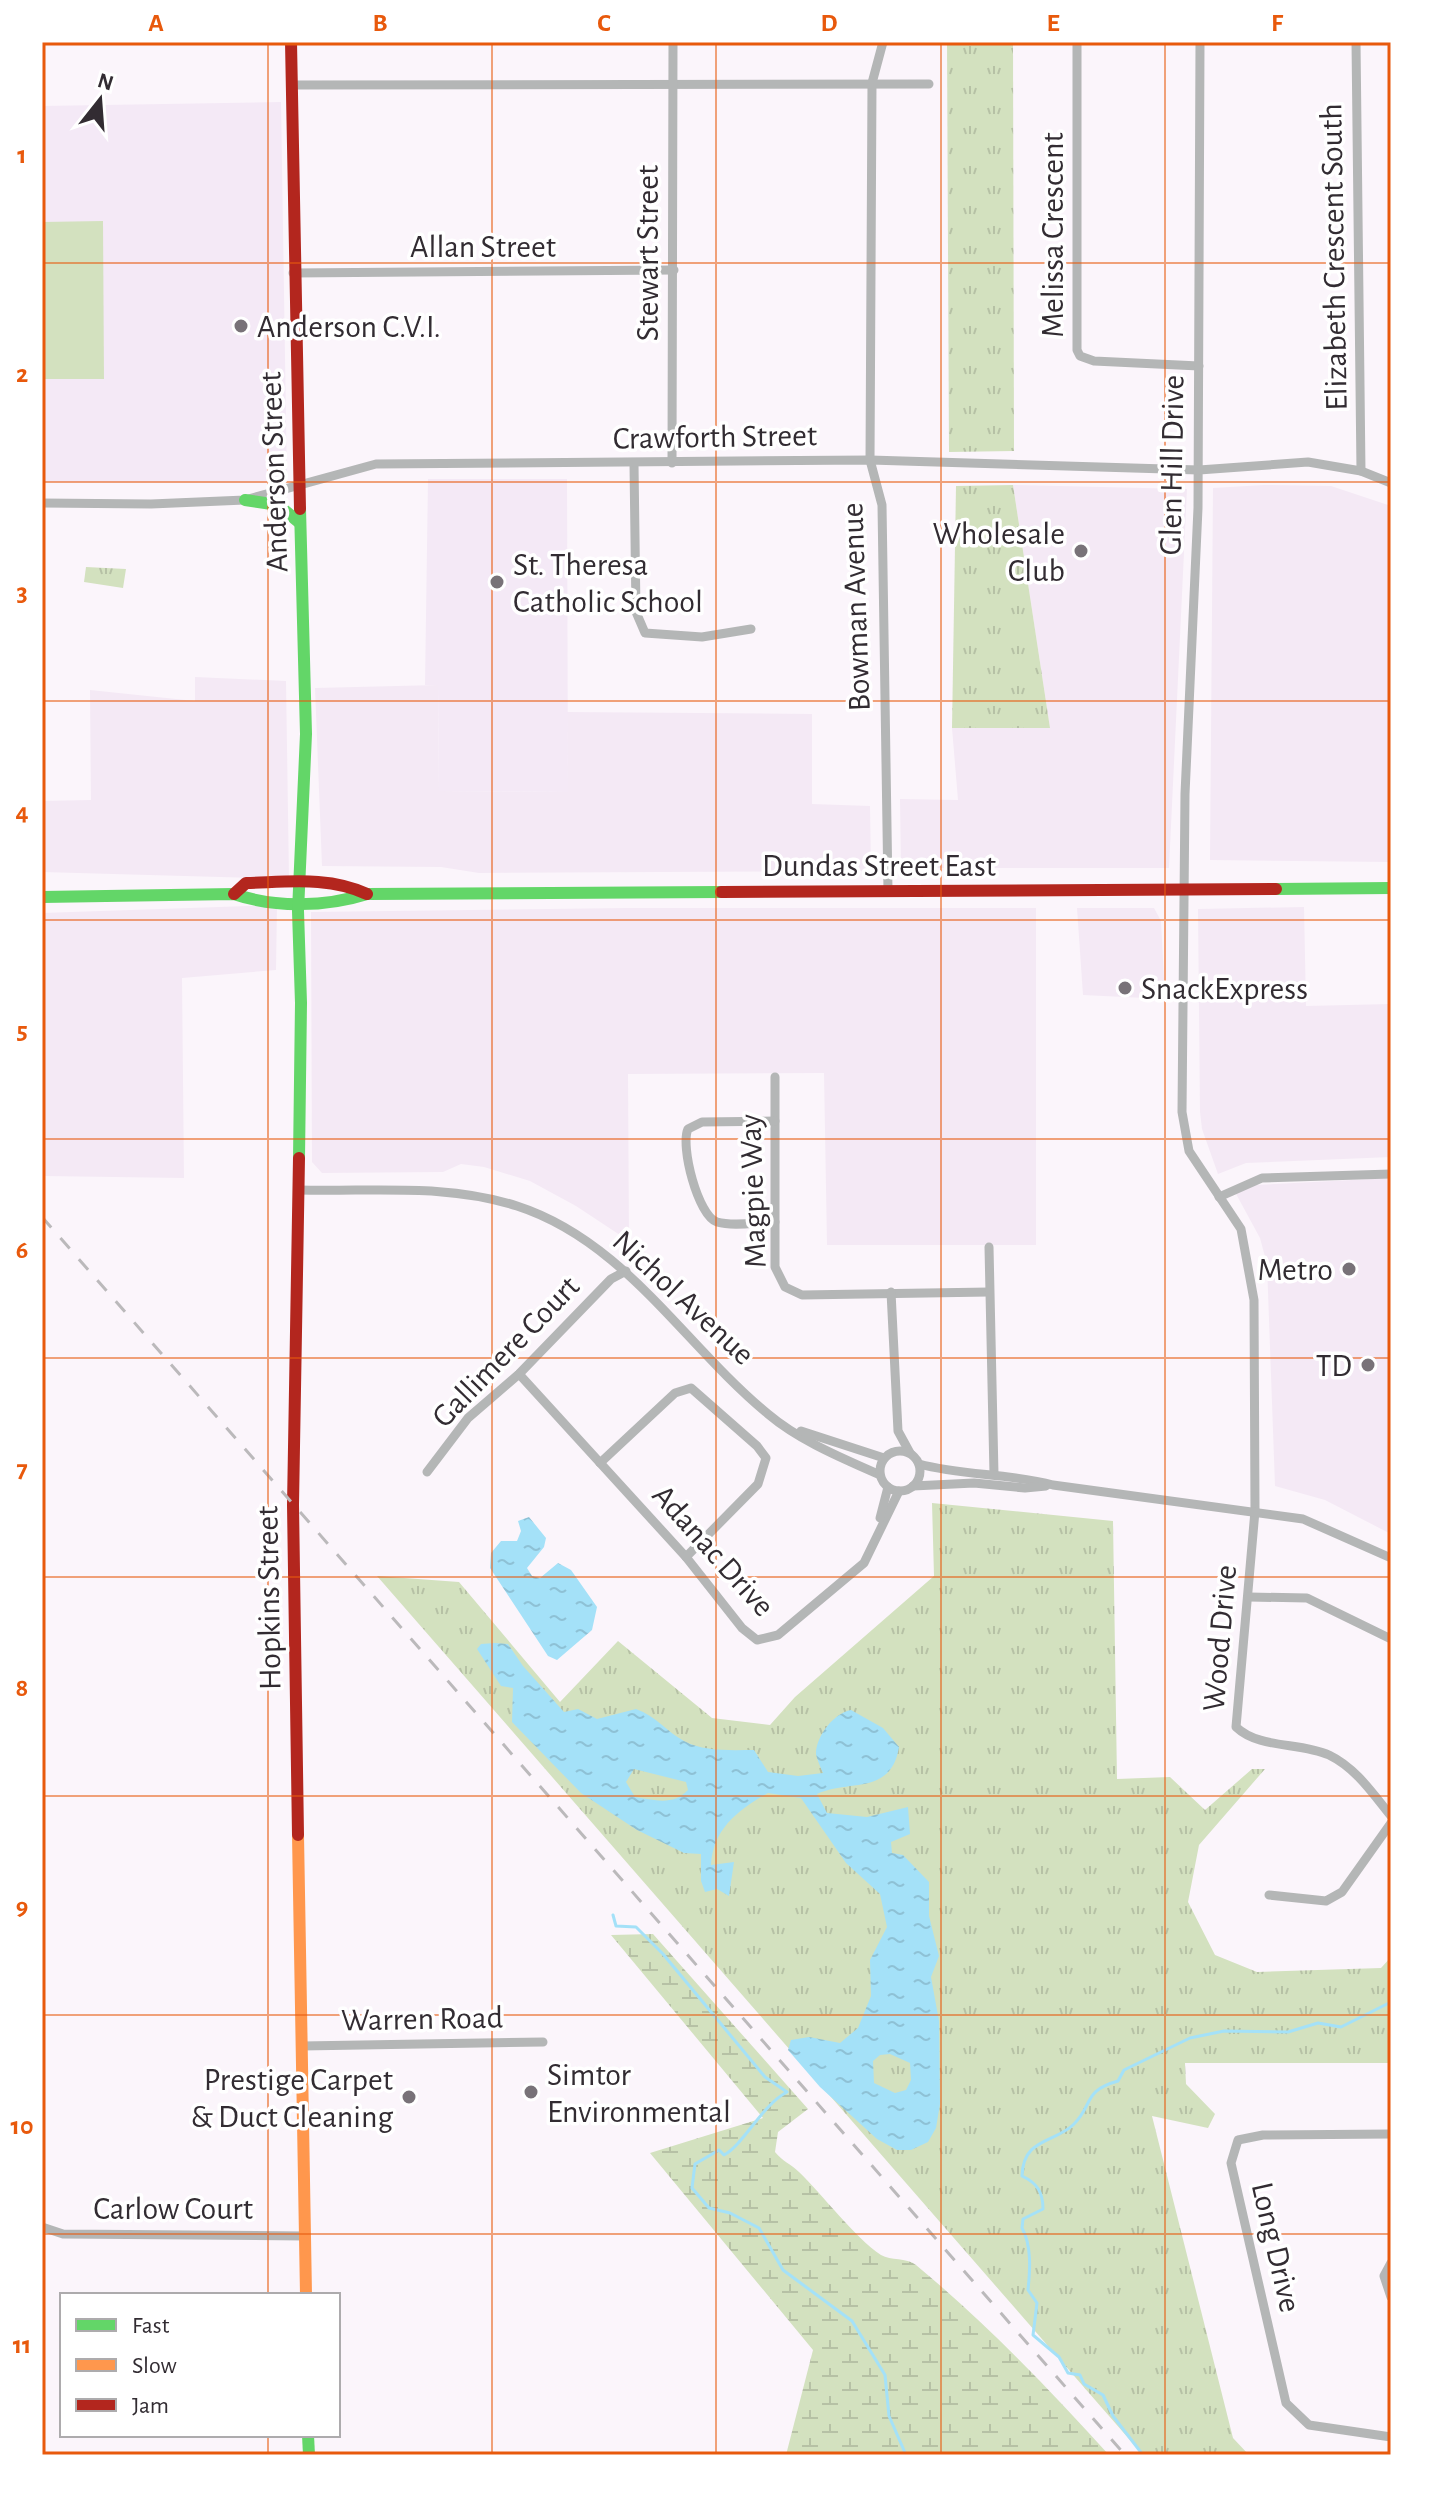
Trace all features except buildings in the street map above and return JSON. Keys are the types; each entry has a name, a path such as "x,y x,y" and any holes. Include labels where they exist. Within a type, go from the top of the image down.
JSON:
{"main road":[{"name":"Anderson Street","path":"291,42 293,273 306,734 299,901"},
{"path":"245,500 278,505 300,523"},
{"name":"Dundas Street East","path":"234,894 246,883 350,883 367,894"},
{"name":"Dundas Street East","path":"42,897 234,894 249,901 352,901 367,894 1391,888"},
{"name":"Hopkins Street","path":"299,901 299,1190 293,1520 306,2293"}],"street":[{"name":"Stewart Street","path":"672,463 673,42"},
{"name":"Bowman Avenue","path":"883,42 872,83 870,460 882,505 888,891"},
{"name":"Melissa Crescent","path":"1077,42 1077,350 1080,356 1094,361 1199,366"},
{"name":"Glen Hill Drive","path":"1200,42 1199,470 1183,890 1182,1112 1189,1151 1219,1197"},
{"name":"Elizabeth Crescent South","path":"1356,42 1361,471"},
{"path":"292,85 929,84"},
{"name":"Allan Street","path":"293,273 674,270"},
{"name":"Crawforth Street","path":"42,503 151,504 245,500 376,464 870,460 1199,470 1308,462 1361,471 1391,483"},
{"path":"634,464 636,612 645,633 702,637 751,629"},
{"name":"Magpie Way","path":"775,1077 776,1272 790,1291 802,1295 989,1292"},
{"path":"775,1121 702,1122 688,1129 684,1143 702,1210 711,1219 721,1223 775,1222"},
{"path":"1219,1197 1262,1178 1391,1174"},
{"name":"Nichol Avenue","path":"299,1190 420,1190 473,1194 518,1206 561,1224 626,1271 769,1415 822,1449 880,1475"},
{"name":"Wood Drive","path":"1219,1197 1241,1229 1254,1300 1255,1511 1236,1727 1247,1737 1329,1755 1352,1769 1391,1816"},
{"path":"989,1247 994,1474"},
{"name":"Gallimere Court","path":"427,1472 468,1418 519,1374 611,1279 626,1271"},
{"path":"891,1292 898,1431 919,1464 920,1476 913,1486"},
{"name":"Adanac Drive","path":"519,1374 686,1557 742,1628 757,1640 778,1635 864,1563 899,1491"},
{"path":"600,1463 675,1393 691,1388 757,1446 766,1458 758,1484 686,1557"},
{"name":"Nichol Avenue","path":"791,1427 887,1455"},
{"path":"898,1431 880,1475 888,1487 899,1491 913,1486 974,1483 1025,1488 1053,1485"},
{"path":"887,1455 910,1453"},
{"path":"919,1464 948,1471 994,1474 1303,1519 1391,1558"},
{"name":"Adanac Drive","path":"878,1533 888,1487"},
{"path":"1249,1597 1307,1598 1391,1639"},
{"path":"1269,1895 1326,1901 1342,1892 1391,1823"},
{"name":"Warren Road","path":"302,2046 543,2042"},
{"name":"Long Drive","path":"1391,2134 1263,2135 1238,2140 1231,2163 1286,2403 1309,2425 1391,2437"},
{"name":"Carlow Court","path":"42,2227 63,2234 305,2236"},
{"path":"1391,2263 1384,2276 1391,2297"}],"shaded area":[{"path":"281,102 287,483 42,482 42,106"},
{"name":"St. Theresa Catholic School","path":"428,479 567,479 568,792 439,791 438,685 425,685"},
{"path":"1013,485 1187,489 1169,868 901,868 900,799 958,800 952,728 1050,728"},
{"path":"1331,486 1391,506 1391,862 1210,860 1213,488"},
{"path":"195,677 286,681 289,879 42,872 42,801 91,800 90,690 195,701"},
{"path":"438,685 439,791 568,792 567,712 812,714 812,804 870,806 871,871 479,873 441,867 322,866 315,688"},
{"path":"277,905 276,970 182,978 184,1178 44,1176 42,913"},
{"path":"1304,907 1306,1006 1391,1004 1391,1157 1246,1163 1218,1174 1202,1129 1200,1112 1198,909"},
{"path":"1036,908 1036,1245 827,1245 824,1073 628,1074 629,1241 576,1206 530,1181 484,1167 461,1164 443,1172 322,1173 312,1162 311,912"},
{"path":"1077,908 1154,908 1161,921 1165,999 1083,995"},
{"path":"1391,1178 1391,1534 1325,1500 1275,1486 1267,1264 1260,1238 1235,1192 1256,1185"}],"green space":[{"path":"947,42 1013,42 1014,451 949,452"},
{"path":"103,221 104,379 42,379 42,222"},
{"path":"1013,485 1050,728 952,728 956,486"},
{"path":"86,567 126,569 123,588 84,582"},
{"path":"932,1503 1113,1521 1117,1779 1170,1777 1205,1810 1252,1769 1265,1769 1199,1845 1188,1902 1215,1955 1257,1972 1381,1968 1391,1957 1391,2063 1185,2063 1186,2084 1215,2114 1208,2128 1152,2116 1233,2438 1249,2455 1143,2455 377,1576 459,1582 560,1702 618,1641 712,1718 770,1725 795,1697 934,1576"},
{"path":"653,1934 808,2109 778,2132 775,2152 799,2172 871,2247 885,2257 916,2265 967,2310 1040,2381 1109,2455 786,2455 813,2350 650,2153 763,2118 611,1935"}],"water":[{"path":"529,1517 546,1538 544,1547 527,1568 532,1576 540,1578 558,1563 571,1570 597,1607 592,1630 557,1660 548,1656 490,1568 491,1553 501,1541 517,1541 521,1531 518,1521"},
{"path":"481,1644 508,1644 523,1666 564,1712 578,1709 597,1719 636,1709 692,1745 718,1750 754,1750 768,1772 798,1776 823,1773 816,1754 819,1740 832,1720 845,1712 851,1710 883,1728 899,1747 887,1773 867,1783 817,1794 827,1813 867,1817 908,1807 910,1834 891,1842 892,1853 903,1855 929,1882 929,1916 939,1956 931,1977 939,2021 940,2104 936,2128 928,2142 911,2150 897,2150 877,2139 820,2087 788,2050 791,2040 809,2037 840,2043 858,2028 871,1996 870,1960 887,1927 880,1894 846,1863 801,1798 768,1793 737,1814 722,1831 711,1865 734,1862 729,1896 717,1889 705,1892 701,1881 701,1854 684,1853 637,1830 581,1793 512,1722 513,1688 501,1686 477,1649","holes":["634,1769 686,1782 688,1790 670,1800 635,1797 626,1782","890,2054 910,2063 911,2080 906,2090 895,2093 874,2083 873,2061 880,2055"]}],"waterway":[{"path":"613,1915 616,1926 636,1927 663,1954 765,2077 787,2092 769,2106 731,2150 724,2155 719,2150 695,2164 692,2188 709,2208 730,2213 759,2228 783,2270 852,2321 885,2375 889,2416 906,2455"},
{"path":"1143,2455 1113,2416 1103,2395 1084,2384 1080,2375 1068,2373 1059,2357 1033,2335 1037,2303 1028,2290 1029,2251 1022,2228 1023,2219 1043,2209 1038,2189 1022,2176 1028,2155 1041,2143 1073,2125 1093,2094 1118,2081 1124,2070 1190,2038 1224,2031 1288,2032 1318,2023 1341,2027 1391,2002"}],"railway":[{"path":"42,1217 1125,2455"}],"traffic: fast":[{"path":"245,500 278,505 300,523"},
{"path":"299,1158 301,1003 298,911 306,734 300,509"},
{"path":"1276,889 1391,888"},
{"path":"42,897 234,894 266,902 300,904 367,894 721,892"},
{"path":"308,2437 309,2455"}],"traffic: slow":[{"path":"298,1835 306,2293"}],"traffic: jam":[{"path":"291,42 300,509"},
{"path":"234,894 246,883 292,881 323,882 367,894"},
{"path":"721,892 1276,889"},
{"path":"298,1835 293,1505 299,1158"}],"place":[{"name":"Anderson C.V.I.","path":"241,326"},
{"name":"Wholesale Club","path":"1081,551"},
{"name":"St. Theresa Catholic School","path":"497,582"},
{"name":"SnackExpress","path":"1125,988"},
{"name":"Metro","path":"1349,1269"},
{"name":"TD","path":"1368,1365"},
{"name":"Simtor Environmental","path":"531,2092"},
{"name":"Prestige Carpet & Duct Cleaning","path":"409,2097"}]}
